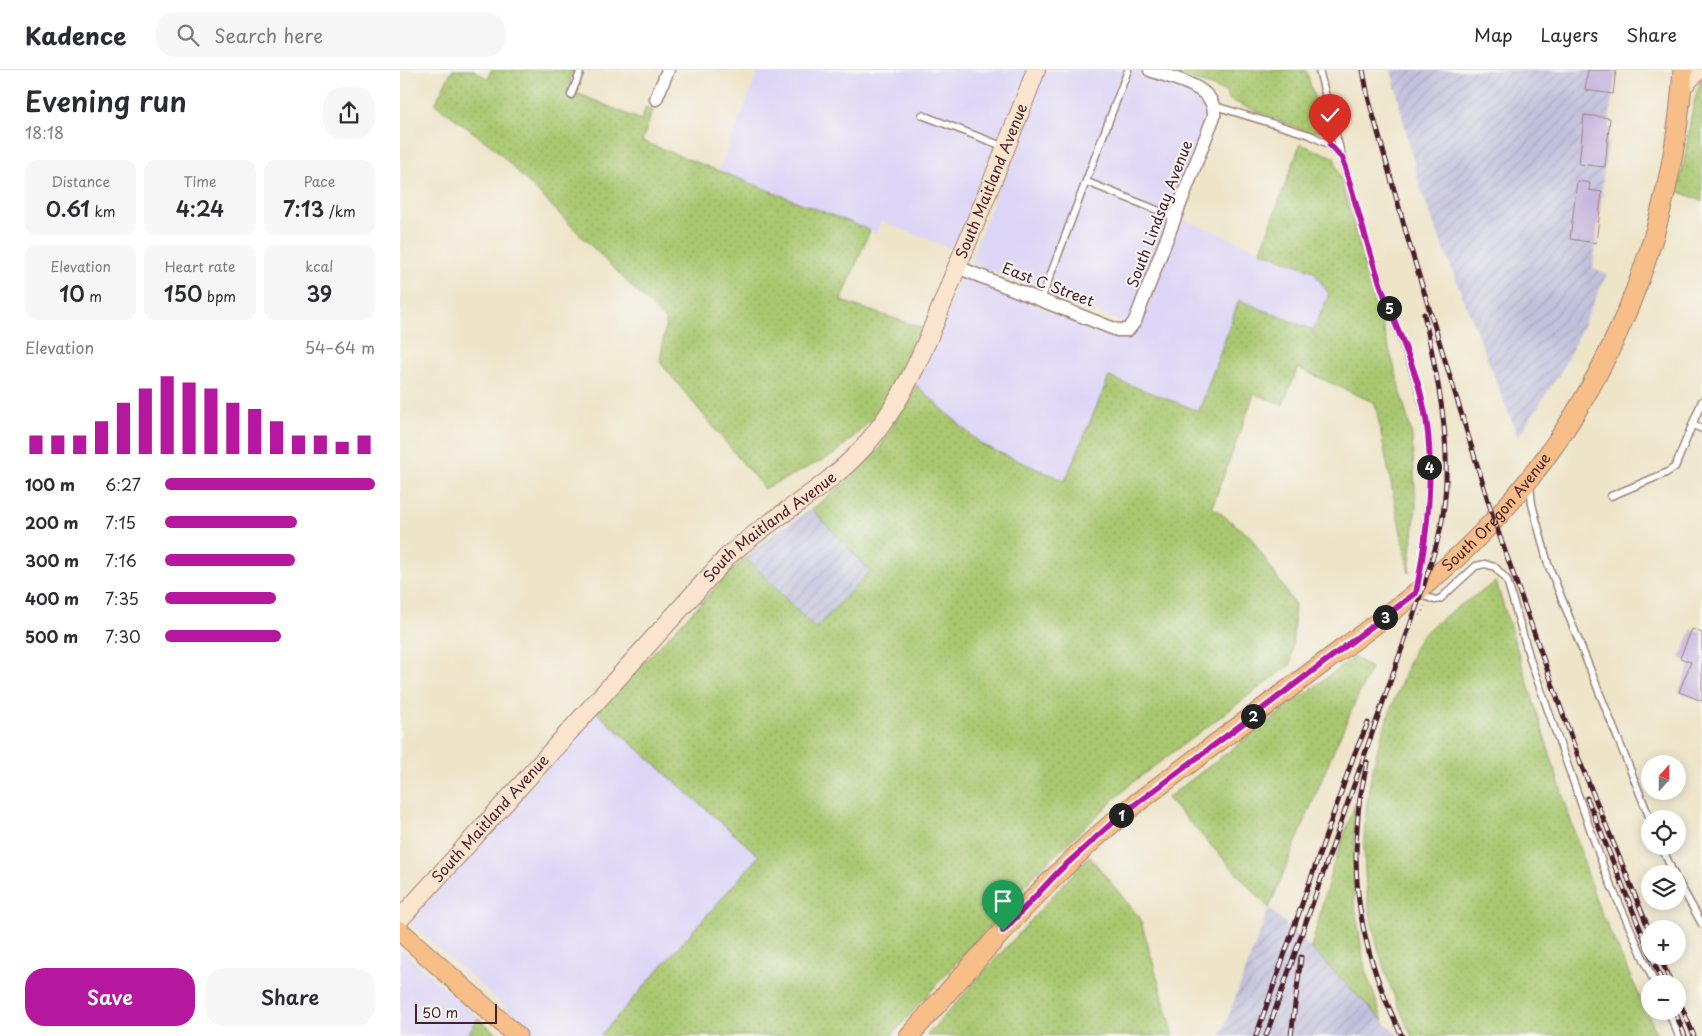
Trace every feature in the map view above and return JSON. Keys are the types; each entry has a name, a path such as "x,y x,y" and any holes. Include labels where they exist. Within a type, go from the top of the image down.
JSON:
{"main road":[{"name":"South Oregon Avenue","path":"909,1036 1046,884 1097,835 1138,802 1416,593 1472,543 1530,477 1566,428 1594,381 1615,339 1639,283 1665,196 1674,148 1682,78"},
{"path":"400,931 517,1036"}],"street":[{"path":"656,99 668,70"},
{"name":"South Maitland Avenue","path":"400,919 727,557 762,527 838,472 862,449 886,420 908,385 1006,148 1036,70"},
{"path":"1150,70 1198,89 1209,97 1215,106"},
{"path":"1682,78 1698,70"},
{"name":"South Lindsay Avenue","path":"1128,330 1136,321 1177,218 1214,116 1215,106"},
{"name":"East C Street","path":"957,267 1117,330 1128,330"}],"lane":[{"path":"571,95 581,70"},
{"path":"1041,300 1128,70"},
{"path":"1319,70 1342,158 1382,287 1424,408 1428,434 1429,481 1423,560 1416,593 1427,598 1440,598 1476,566 1485,564 1495,567 1506,580 1531,662 1600,856 1652,975"},
{"path":"1215,106 1310,135 1330,145 1342,158"},
{"path":"922,115 1006,148"},
{"path":"1087,182 1177,218"},
{"path":"1610,496 1666,473 1675,467 1702,401"},
{"path":"1693,425 1702,429"},
{"path":"1530,477 1532,504 1548,564 1646,810"},
{"path":"1686,895 1702,924"},
{"path":"1672,1020 1679,1036"}],"shaded area":[{"path":"759,70 1029,70 954,250 881,221 876,233 719,171"},
{"path":"1043,70 1134,70 1191,94 1204,107 1205,122 1130,318 1122,322 970,262"},
{"path":"1391,70 1615,70 1593,268 1607,274 1563,368 1518,437 1420,188"},
{"path":"1182,219 1313,271 1329,294 1313,330 1239,300 1199,411 1109,377 1065,481 982,445 916,385 961,277 1114,335 1131,335 1142,322"},
{"path":"812,509 871,571 815,630 745,557 776,532"},
{"path":"596,712 759,856 600,1036 538,1036 410,923"},
{"path":"1269,908 1311,948 1398,1036 1221,1036"},
{"path":"400,948 478,1018 467,1036 400,1036"}],"green space":[{"path":"452,70 474,70 488,79 491,70 574,70 567,89 641,120 646,107 653,110 642,141 870,230 841,301 923,328 905,368 879,413 835,454 764,489 660,362 666,321 493,147 435,104"},
{"path":"1167,70 1306,70 1324,131 1306,132 1230,100 1226,92"},
{"path":"1702,77 1702,201 1677,191 1684,162 1693,105"},
{"path":"1300,144 1334,157 1394,366 1412,436 1416,506 1409,573 1375,403 1298,368 1283,404 1254,394 1212,507 1250,536 1295,605 1291,664 1133,782 1039,870 891,1036 600,1036 759,856 596,712 745,557 815,629 870,571 812,509 845,483 879,449 916,385 982,445 1065,481 1109,377 1199,411 1239,300 1313,330 1329,294 1313,271 1261,251"},
{"path":"1496,582 1596,901 1641,999 1641,1020 1651,1020 1658,1036 1412,1036 1393,993 1379,950 1369,908 1364,865 1365,823 1371,780 1382,736 1409,662 1422,636 1447,615"},
{"path":"1354,657 1371,668 1338,740 1269,908 1167,798"},
{"path":"1355,804 1354,900 1365,970 1383,1021 1311,948 1332,869"},
{"path":"1089,856 1140,918 1174,1036 926,1036"},
{"path":"478,1018 499,1036 467,1036"}],"building":[{"path":"1588,70 1616,70 1613,94 1585,90"},
{"path":"1584,115 1610,118 1605,167 1579,164"},
{"path":"1577,181 1590,183 1589,190 1602,192 1596,243 1570,239"},
{"path":"1692,629 1702,633 1702,701 1679,692 1691,662 1680,658"}],"railway":[{"path":"1363,70 1368,97 1409,243 1494,520 1580,762 1645,920"},
{"path":"1266,1036 1423,588 1440,533 1446,489 1445,438 1439,388 1424,314"},
{"path":"1256,1036 1354,755 1368,723"},
{"path":"1367,762 1359,802 1356,845 1356,874 1359,902 1370,956 1389,1009 1402,1036"},
{"path":"1587,798 1641,931"},
{"path":"1291,1036 1301,957"},
{"path":"1655,965 1659,975"},
{"path":"1664,965 1667,975"},
{"path":"1686,1017 1694,1036"},
{"path":"1679,1020 1685,1036"}],"route":[{"path":"1003,931 1060,870 1120,816 1416,593 1423,560 1429,481 1428,434 1424,408 1417,381 1382,287 1342,158 1330,145"}]}
